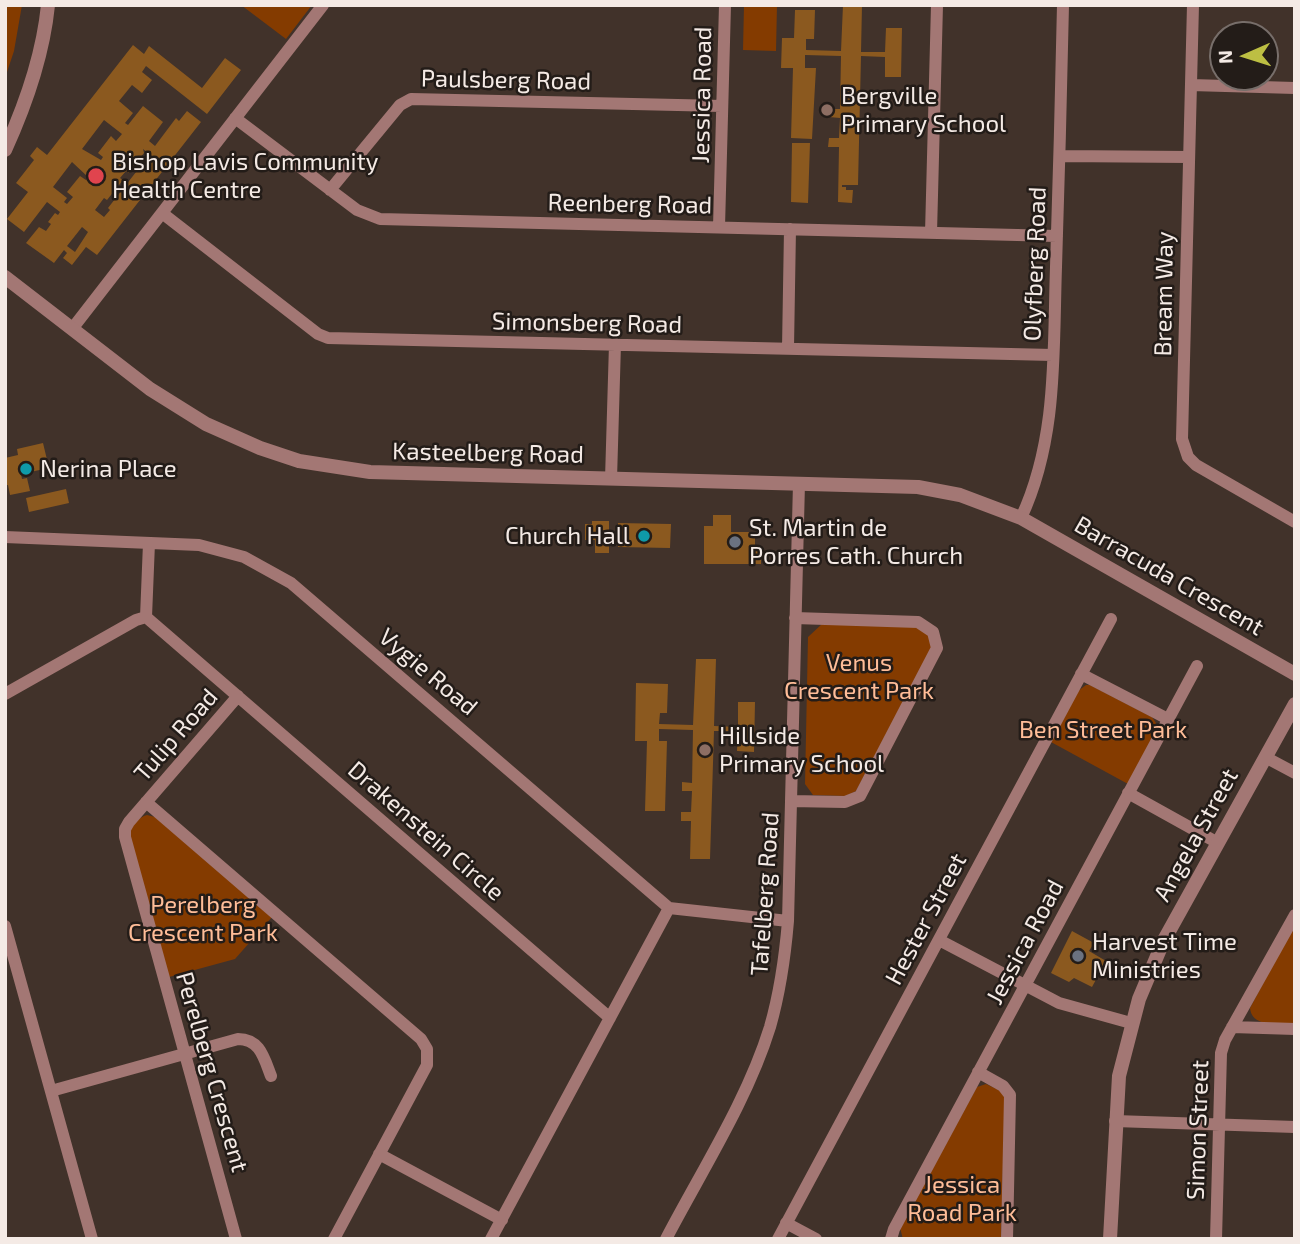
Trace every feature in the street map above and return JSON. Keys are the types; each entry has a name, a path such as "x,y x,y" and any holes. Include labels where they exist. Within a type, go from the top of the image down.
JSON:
{"street":[{"path":"5,150 31,83 43,39 48,5"},
{"path":"72,328 323,5"},
{"name":"Jessica Road","path":"719,228 725,5"},
{"path":"931,233 937,5"},
{"name":"Olyfberg Road","path":"1021,519 1035,488 1054,381 1063,5"},
{"name":"Bream Way","path":"1193,5 1182,439 1188,457 1196,465 1295,522"},
{"path":"1191,85 1295,88"},
{"name":"Paulsberg Road","path":"330,190 400,105 411,99 722,106"},
{"name":"Reenberg Road","path":"236,118 363,214 380,219 1057,236"},
{"path":"1060,156 1189,157"},
{"name":"Simonsberg Road","path":"162,213 324,337 1053,355"},
{"path":"788,348 790,229"},
{"name":"Kasteelberg Road","path":"5,277 179,409 235,438 299,461 370,472 918,487 980,501 1021,519"},
{"path":"611,479 615,344"},
{"name":"Tafelberg Road","path":"666,1239 736,1106 760,1054 779,990 788,921 799,483"},
{"name":"Barracuda Crescent","path":"1021,519 1295,674"},
{"name":"Vygie Road","path":"5,537 200,545 244,557 291,583 669,908"},
{"path":"5,694 136,620 146,617 149,543"},
{"name":"Drakenstein Circle","path":"146,617 611,1018"},
{"path":"792,802 845,802 860,796 937,649 933,632 918,622 795,618"},
{"name":"Hester Street","path":"778,1239 1111,619"},
{"name":"Jessica Road","path":"891,1239 1197,666"},
{"path":"1081,674 1168,719"},
{"name":"Tulip Road","path":"146,802 238,696"},
{"name":"Angela Street","path":"1110,1239 1119,1076 1131,1023 1156,956 1295,704"},
{"path":"1265,757 1295,774"},
{"path":"1128,793 1218,843"},
{"path":"146,802 425,1044 427,1065 334,1239"},
{"name":"Perelberg Crescent","path":"146,802 129,822 125,837 236,1239"},
{"path":"491,1239 669,908 788,921"},
{"name":"Simon Street","path":"1216,1239 1221,1053 1232,1027 1295,915"},
{"path":"5,926 92,1239"},
{"path":"939,940 1059,1003 1131,1023"},
{"path":"5,984 20,980"},
{"path":"1232,1027 1295,1029"},
{"path":"51,1091 244,1039 260,1047 271,1076"},
{"path":"978,1072 1003,1086 1010,1095 1007,1239"},
{"path":"1115,1121 1295,1127"},
{"path":"379,1154 502,1220"},
{"path":"786,1223 816,1239"}],"green space":[{"path":"5,5 22,5 14,51 5,78"},
{"path":"241,5 312,5 286,39"},
{"path":"744,5 777,5 776,51 743,50"},
{"name":"Venus Crescent Park","path":"822,624 917,627 928,634 932,648 856,791 846,796 813,795 805,784 808,637"},
{"name":"Ben Street Park","path":"1086,685 1152,717 1156,723 1157,730 1128,784 1051,742 1078,691"},
{"name":"Perelberg Crescent Park","path":"147,815 155,817 272,917 235,959 169,977 129,835 135,823"},
{"path":"1295,923 1295,1024 1261,1022 1255,1019 1250,1008"},
{"name":"Jessica Road Park","path":"986,1084 1005,1096 1001,1237 903,1239 900,1228 977,1087"}],"building":[{"path":"843,5 862,5 861,52 885,52 886,28 902,28 901,77 885,77 885,57 861,56 858,185 842,185 846,190 853,190 852,203 838,202 839,147 828,147 829,138 839,138 840,118 829,117 829,109 840,109 841,56 805,55 805,68 816,68 812,139 791,138 793,68 781,68 782,38 794,38 795,10 815,10 814,39 806,39 806,50 841,51"},
{"path":"133,45 144,54 149,46 202,88 225,58 241,70 207,114 146,66 142,72 152,80 142,93 132,85 119,101 133,113 125,123 128,125 143,106 163,122 149,141 155,146 176,118 179,121 187,111 201,122 97,255 86,247 72,265 63,258 67,253 64,250 54,263 26,243 39,227 46,231 51,224 48,222 55,213 58,215 60,212 47,202 24,232 7,219 28,192 16,183 34,160 30,156 37,147 47,155","holes":["104,120 122,134 116,141 111,136 98,153 103,157 101,160 82,149","143,149 152,156 143,167 137,162 144,153","72,162 88,177 86,180 80,176 67,192 73,197 67,204 64,202 67,198 53,187","131,167 139,172 136,172 104,217 95,210 123,180 120,178 126,171 129,173","82,227 88,232 75,252 67,246"]},
{"path":"792,143 810,143 808,203 791,202"},
{"name":"Nerina Place","path":"43,443 49,468 21,474 22,479 27,478 30,491 10,495 8,485 5,485 5,458 18,455 17,449"},
{"path":"66,489 69,503 29,512 26,498"},
{"path":"713,515 731,515 731,532 755,532 755,551 761,551 761,564 704,564 704,526 713,526"},
{"path":"592,521 609,521 609,553 595,553 595,540 585,540 585,524 592,524"},
{"name":"Church Hall","path":"618,523 671,524 670,548 618,547"},
{"path":"696,659 716,659 714,726 738,727 738,702 755,702 754,752 737,751 738,731 714,731 710,859 690,859 691,821 681,821 681,812 691,812 692,791 682,791 682,782 692,783 693,730 659,729 659,741 667,741 665,811 645,811 647,741 635,741 636,683 668,684 667,713 660,713 659,724 693,725"},
{"name":"Harvest Time Ministries","path":"1072,931 1094,943 1089,951 1106,961 1092,987 1074,978 1069,982 1051,973"}],"place":[{"name":"Bergville Primary School","path":"827,110"},
{"name":"Bishop Lavis Community Health Centre","path":"96,176"},
{"name":"Nerina Place","path":"26,469"},
{"name":"Church Hall","path":"644,536"},
{"name":"St. Martin de Porres Cath. Church","path":"735,542"},
{"name":"Hillside Primary School","path":"705,750"},
{"name":"Harvest Time Ministries","path":"1078,956"}]}
